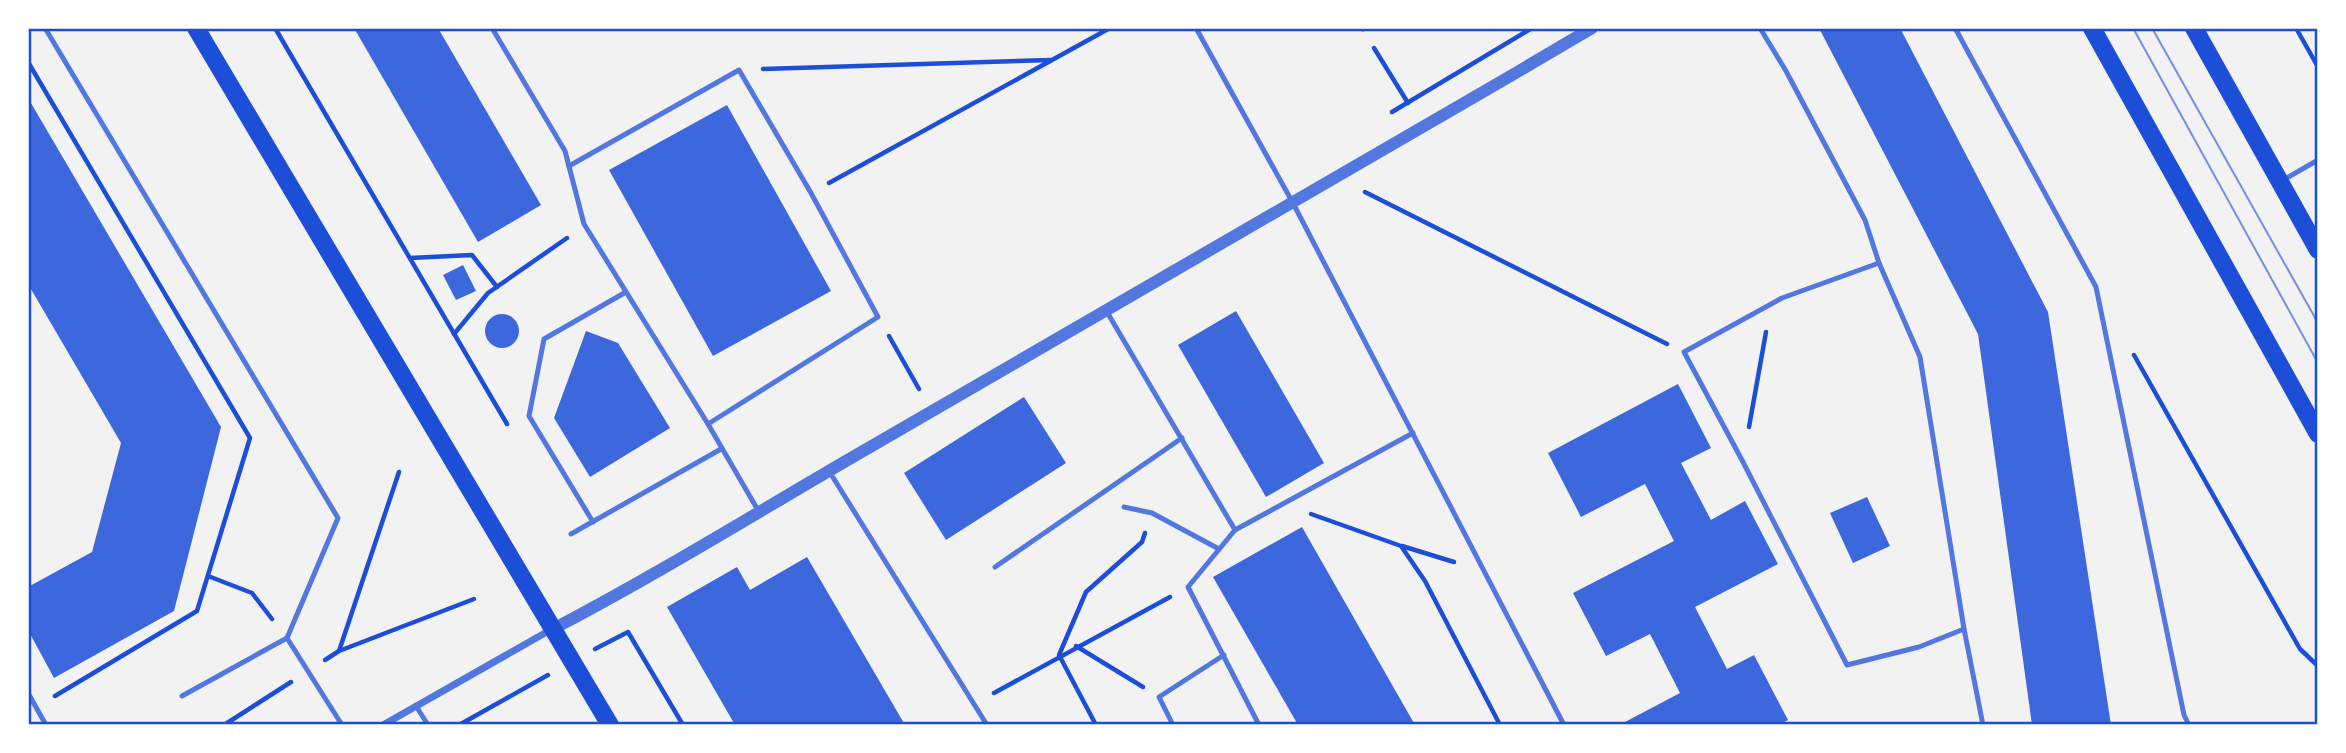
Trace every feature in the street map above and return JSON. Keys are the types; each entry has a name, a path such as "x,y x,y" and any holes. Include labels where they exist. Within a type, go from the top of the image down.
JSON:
{"main road":[{"path":"196,28 610,725"},
{"path":"2092,28 2318,434"},
{"path":"2194,28 2318,250"}],"street":[{"path":"383,725 620,594 1294,205 1592,28"}],"lane":[{"path":"45,28 338,518 287,638 182,696"},
{"path":"492,28 565,151 584,224 708,424 759,513"},
{"path":"1196,28 1294,205 1564,725"},
{"path":"1760,28 1786,71 1865,220 1879,263 1920,356 1964,629 1983,725"},
{"path":"1955,28 2096,287 2184,715 2189,725"},
{"path":"569,166 739,70 811,192 878,317 708,424"},
{"path":"2281,182 2318,160"},
{"path":"1879,263 1782,298 1684,352 1847,665 1919,647 1964,629"},
{"path":"593,522 529,416 544,338 626,292"},
{"path":"1107,312 1235,530"},
{"path":"1259,725 1188,587 1235,530 1413,433"},
{"path":"995,567 1182,438"},
{"path":"571,534 721,449"},
{"path":"829,471 987,725"},
{"path":"1124,507 1152,513 1219,549"},
{"path":"287,638 342,725"},
{"path":"1173,725 1159,697 1224,655"},
{"path":"28,693 46,725"},
{"path":"416,706 428,725"}],"path":[{"path":"275,28 509,428"},
{"path":"811,192 1110,28"},
{"path":"1363,28 1408,103"},
{"path":"2296,28 2318,67"},
{"path":"739,70 1052,60"},
{"path":"28,62 250,438 197,611 36,707"},
{"path":"1354,186 1684,352"},
{"path":"454,334 488,293 556,247 584,224"},
{"path":"410,258 472,255 497,287"},
{"path":"1743,462 1770,306"},
{"path":"878,317 920,391"},
{"path":"2130,347 2300,649 2318,666"},
{"path":"339,651 399,472"},
{"path":"1283,504 1401,546 1484,571"},
{"path":"1401,546 1425,581 1500,725"},
{"path":"208,576 251,593 287,638"},
{"path":"975,704 1076,646 1188,587"},
{"path":"224,725 339,651 474,599"},
{"path":"628,632 683,725"},
{"path":"1076,646 1159,697"},
{"path":"1059,656 1096,725"},
{"path":"459,725 528,687"}],"building":[{"path":"354,28 438,28 541,205 478,242"},
{"path":"1819,28 1900,28 2048,312 2111,725 2032,725 1978,334"},
{"path":"28,98 221,427 174,611 54,678 28,630 28,587 92,552 121,443 28,284"},
{"path":"727,105 831,291 713,356 609,170"},
{"path":"463,265 476,291 456,300 443,275"},
{"path":"1236,311 1324,463 1266,497 1178,345"},
{"path":"502,314 514,319 519,331 514,343 502,348 490,343 485,331 490,319"},
{"path":"586,331 618,343 670,428 590,477 554,418"},
{"path":"1678,384 1711,448 1681,463 1711,520 1745,501 1778,564 1695,607 1727,669 1754,655 1788,720 1779,725 1626,725 1625,722 1680,693 1650,634 1606,656 1573,593 1674,541 1645,484 1581,517 1548,453"},
{"path":"1024,397 1066,463 946,540 904,473"},
{"path":"1867,497 1890,546 1853,563 1830,513"},
{"path":"1302,527 1415,725 1298,725 1213,577"},
{"path":"807,557 905,725 735,725 667,607 737,567 750,590"}],"tram line":[{"path":"2133,28 2318,363"},
{"path":"2152,28 2318,323"}]}
